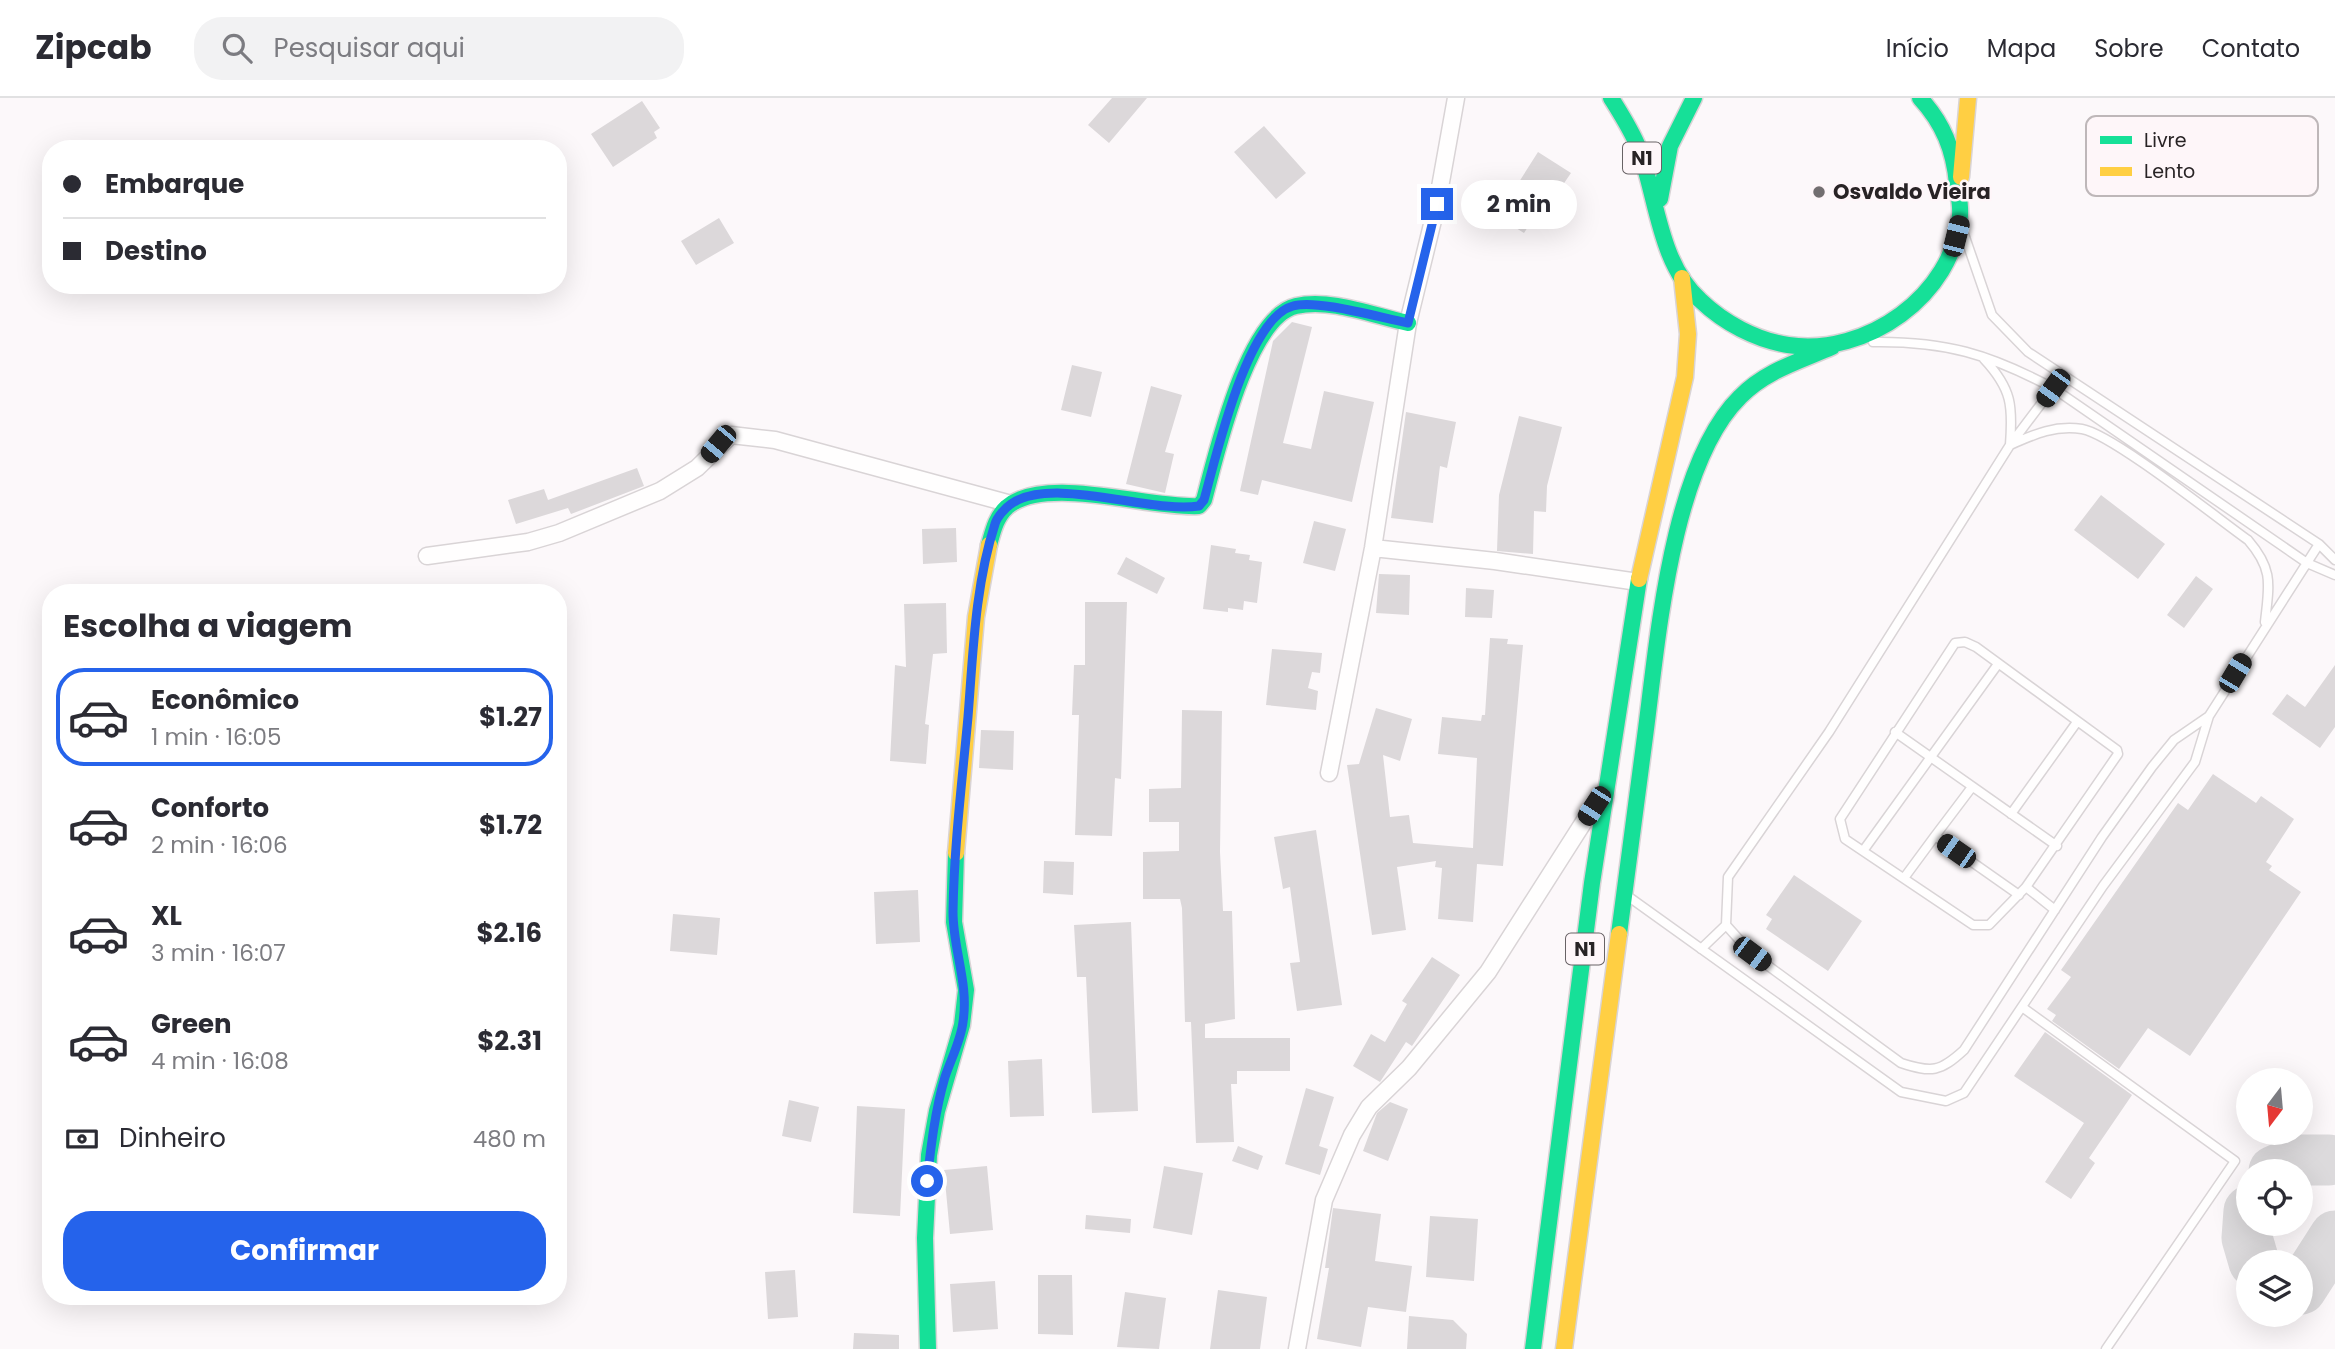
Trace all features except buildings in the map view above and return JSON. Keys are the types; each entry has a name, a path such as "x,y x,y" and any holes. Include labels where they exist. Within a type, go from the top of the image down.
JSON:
{"main road":[{"name":"N1","path":"1611,98 1639,147 1661,224"},
{"path":"1694,98 1681,118 1660,175 1661,224 1682,278 1723,323 1753,337 1783,346 1832,347 1856,342 1892,324 1915,307 1947,260 1960,221 1968,98"},
{"path":"1920,98 1933,111 1948,136 1961,183"},
{"name":"N1","path":"1533,1349 1608,785 1638,582 1685,377 1688,334 1682,278"},
{"path":"928,1349 924,1207 933,1129 945,1078 963,1024 966,988 954,932 953,911 974,643 985,558 996,520 1012,503 1034,495 1093,495 1199,506 1204,500 1240,376 1265,330 1283,309 1311,304 1408,323"},
{"name":"N1","path":"1564,1349 1664,589 1697,474 1717,427 1734,403 1758,381 1832,347"}],"street":[{"path":"1329,773 1373,548 1408,323 1437,204 1457,98"},
{"path":"427,556 528,542 558,533 660,491 697,468 731,435 775,440 1012,503"},
{"path":"1373,548 1495,561 1638,582"},
{"path":"1297,1349 1324,1199 1352,1135 1369,1107 1409,1068 1489,972 1608,785"}],"lane":[{"path":"1960,221 1992,315 2028,352 2256,505 2319,544 2335,560"},
{"path":"1856,342 1916,341 1961,348 2053,388 2306,563 2335,575"},
{"path":"1982,357 2009,392 2012,421 2010,445"},
{"path":"1701,949 1726,925 1728,877 1829,732 2010,445 2053,388"},
{"path":"2010,445 2042,430 2060,428 2085,430 2115,445 2248,540 2265,560 2269,582 2265,624"},
{"path":"1624,893 1901,1092 1924,1099 1946,1101 1964,1093 2103,886 2195,762 2209,716 2265,624 2319,544"},
{"path":"1965,642 1998,664 2117,750 2118,759 2026,887 1989,925 1981,927 1845,839 1840,819 1955,643 1965,642"},
{"path":"1863,851 1998,664"},
{"path":"1726,925 1752,954 1902,1063 1926,1071 1947,1065 1964,1050 2151,767 2174,740 2209,716"},
{"path":"2011,814 2077,722"},
{"path":"1895,732 2057,846"},
{"path":"1903,878 1972,786"},
{"path":"1935,836 2019,895"},
{"path":"2026,887 2054,910"},
{"path":"2022,1007 2235,1161 2106,1349"}],"taxiway":[{"path":"2313,1160 2329,1160"},
{"path":"2247,1236 2250,1250"},
{"path":"2313,1270 2335,1236"}],"traffic: fast":[{"path":"1611,98 1639,149 1667,249 1686,285 1719,316 1752,335 1776,343 1818,346 1847,341 1875,330 1901,314 1924,294 1942,271 1954,244 1960,211 1953,160 1941,127 1920,98"},
{"path":"1660,199 1670,146 1694,98"},
{"path":"989,545 998,520 1007,507 1024,498 1046,493 1099,495 1178,506 1199,506 1204,500 1225,422 1249,361 1263,335 1278,316 1296,306 1338,306 1408,323"},
{"path":"1619,934 1663,601 1684,507 1698,464 1717,427 1750,388 1783,368 1832,347"},
{"path":"1533,1349 1592,883 1639,579"},
{"path":"928,1349 925,1238 929,1155 937,1111 962,1025 966,990 954,922 956,853"}],"traffic: slow":[{"path":"1961,177 1968,98"},
{"path":"1639,579 1685,377 1688,334 1682,278"},
{"path":"956,853 976,617 989,545"},
{"path":"1564,1349 1619,934"}],"place":[{"name":"Osvaldo Vieira","path":"1819,192"}],"route":[{"path":"927,1181 933,1129 945,1078 963,1024 966,988 954,932 953,911 958,827 974,643 985,558 996,520 1012,503 1034,495 1093,495 1199,506 1204,500 1240,376 1265,330 1283,309 1311,304 1408,323 1437,204"}]}
